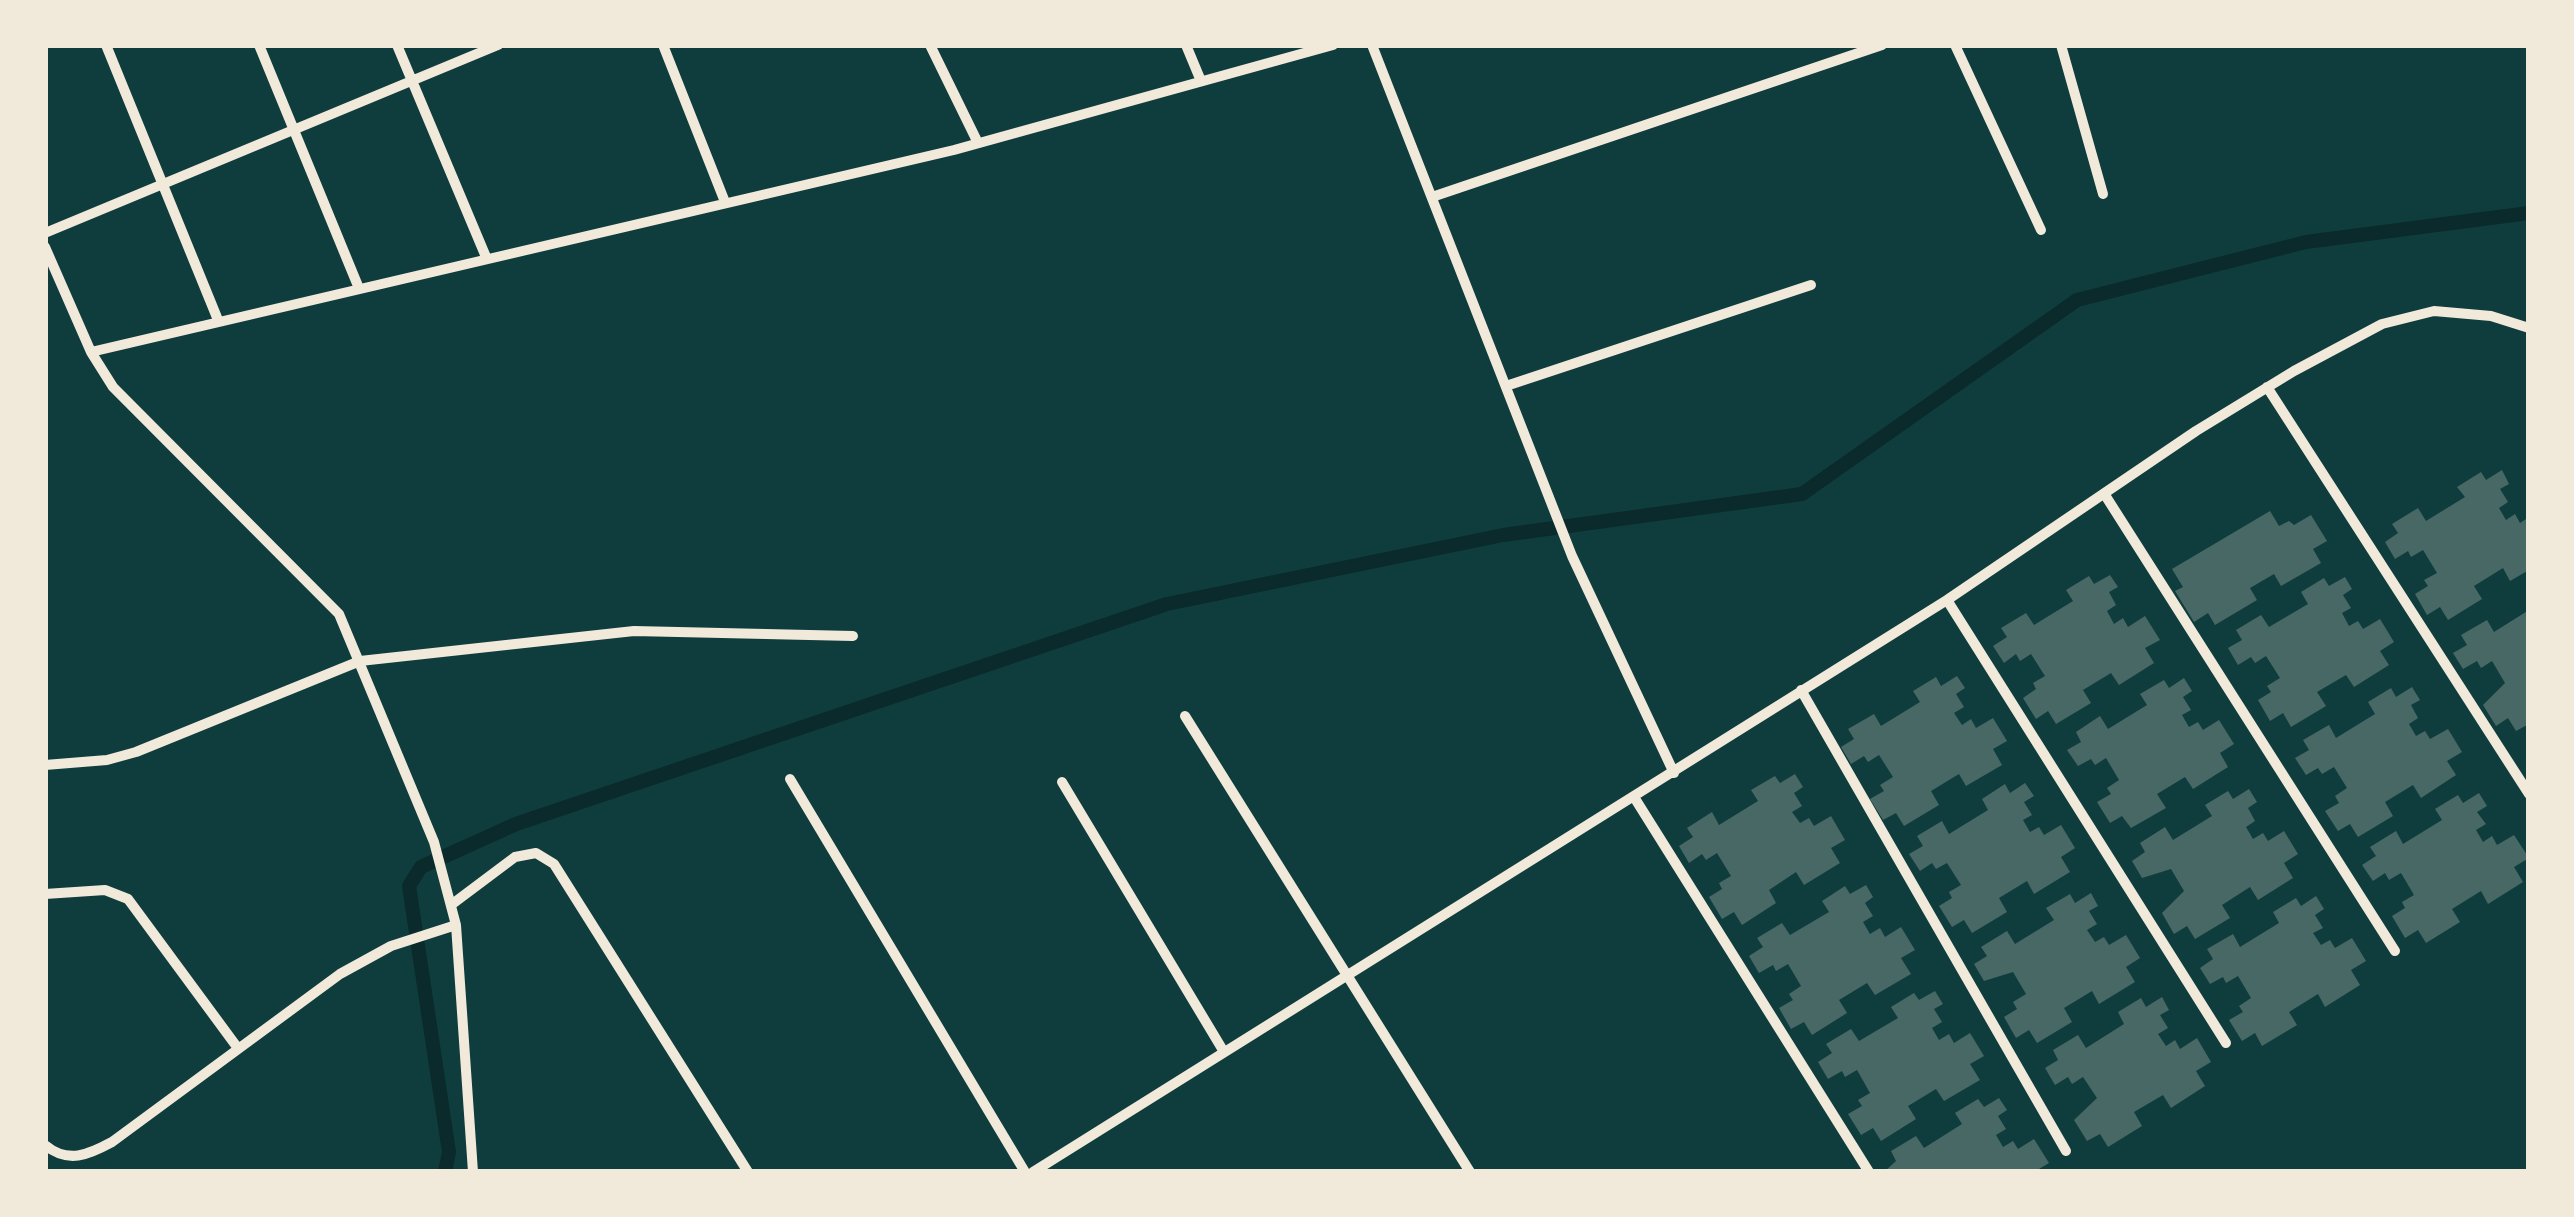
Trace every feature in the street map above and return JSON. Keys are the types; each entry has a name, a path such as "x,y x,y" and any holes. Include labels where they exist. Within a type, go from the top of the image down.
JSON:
{"street":[{"path":"106,45 218,320"},
{"path":"259,45 358,286"},
{"path":"396,45 486,257"},
{"path":"45,233 498,45"},
{"path":"662,45 725,202"},
{"path":"930,45 978,143"},
{"path":"1186,45 1201,82"},
{"path":"91,352 358,286 978,143 1333,45"},
{"path":"1372,45 1572,556 1674,773"},
{"path":"1432,197 1882,45"},
{"path":"1955,45 2040,230"},
{"path":"2062,45 2103,194"},
{"path":"45,247 91,352 114,386 321,591 339,614 434,842 456,925 472,1172"},
{"path":"1506,386 1811,285"},
{"path":"1033,1172 1947,600 2267,387 2382,324 2434,311 2491,316 2529,328"},
{"path":"2267,387 2529,794"},
{"path":"2105,495 2395,951"},
{"path":"1947,600 2226,1044"},
{"path":"45,765 107,760 136,752 360,662 634,631 852,636"},
{"path":"1801,690 2066,1151"},
{"path":"1185,716 1470,1172"},
{"path":"790,779 1025,1172"},
{"path":"1062,782 1224,1052"},
{"path":"1634,797 1869,1172"},
{"path":"451,905 514,857 536,853 554,864 748,1172"},
{"path":"45,894 105,890 128,898 237,1047"},
{"path":"45,1145 70,1158 89,1154 112,1142 340,974 391,946 456,925"}],"building":[{"path":"2502,470 2509,484 2500,489 2508,502 2499,508 2506,520 2515,514 2520,523 2529,517 2529,570 2510,581 2503,568 2474,586 2482,599 2448,620 2440,607 2427,615 2415,594 2428,586 2424,580 2437,573 2423,550 2411,557 2408,551 2395,559 2385,542 2398,533 2392,524 2418,508 2426,521 2465,497 2457,487 2481,472 2486,480"},
{"path":"2270,511 2279,526 2289,521 2294,525 2311,515 2327,541 2313,549 2321,563 2281,586 2274,574 2250,588 2257,600 2215,625 2208,613 2194,622 2175,591 2183,587 2172,569"},
{"path":"2110,575 2118,587 2109,592 2116,605 2107,611 2114,624 2123,618 2128,627 2145,616 2160,640 2145,648 2154,663 2119,685 2111,673 2083,690 2091,703 2056,724 2048,711 2036,719 2023,698 2036,689 2033,683 2045,676 2031,654 2020,661 2016,654 2004,663 1993,646 2007,637 2001,628 2026,613 2034,625 2073,601 2066,590 2089,576 2094,584"},
{"path":"2345,577 2352,589 2343,595 2351,608 2342,613 2349,626 2358,621 2363,629 2380,619 2394,642 2380,651 2389,665 2354,687 2346,675 2317,692 2326,706 2291,727 2283,713 2270,721 2258,700 2271,692 2267,686 2280,678 2266,656 2255,663 2251,657 2238,665 2228,648 2242,640 2236,630 2261,615 2269,627 2308,604 2301,592 2324,578 2329,586"},
{"path":"2529,610 2529,724 2516,731 2508,718 2496,726 2483,705 2505,683 2492,661 2481,668 2477,661 2463,669 2453,653 2467,645 2461,635 2487,620 2494,632"},
{"path":"1957,676 1965,688 1956,694 1964,707 1954,713 1962,725 1971,719 1976,728 1993,718 2007,741 1993,749 2002,765 1966,786 1959,774 1931,791 1939,805 1904,826 1896,813 1883,820 1870,799 1884,791 1880,785 1893,777 1879,755 1868,762 1864,756 1851,764 1841,747 1854,739 1848,729 1874,714 1881,726 1920,702 1913,691 1936,677 1941,686"},
{"path":"2184,678 2192,691 2183,697 2191,710 2182,715 2189,727 2198,722 2203,730 2219,720 2234,744 2220,753 2228,767 2193,789 2185,777 2157,794 2166,808 2131,828 2122,816 2110,823 2097,802 2111,794 2107,788 2119,780 2106,758 2095,765 2091,759 2078,766 2067,750 2081,742 2076,732 2100,716 2108,729 2147,705 2140,694 2164,680 2169,688"},
{"path":"2412,687 2420,700 2411,705 2418,718 2409,724 2416,736 2425,731 2430,739 2448,729 2462,752 2447,761 2456,775 2421,798 2413,785 2385,802 2393,816 2358,837 2350,824 2338,831 2325,811 2339,803 2335,796 2347,788 2334,767 2322,774 2318,768 2306,775 2295,758 2309,750 2303,740 2329,725 2336,738 2375,714 2368,702 2391,688 2396,697"},
{"path":"1795,774 1803,787 1794,793 1802,806 1792,812 1800,823 1809,818 1814,826 1831,816 1845,840 1831,848 1840,863 1804,885 1796,872 1769,890 1776,903 1742,925 1734,912 1722,919 1709,897 1722,889 1719,883 1731,876 1717,853 1706,860 1702,854 1689,863 1679,846 1693,837 1687,828 1712,812 1719,825 1758,801 1751,790 1775,776 1780,783"},
{"path":"2025,783 2034,796 2024,802 2032,815 2023,820 2030,832 2039,827 2044,835 2061,825 2075,848 2061,857 2070,872 2034,894 2027,881 1999,898 2007,912 1972,933 1964,920 1952,927 1939,906 1952,898 1949,892 1961,885 1947,863 1936,869 1932,863 1920,871 1909,854 1923,846 1917,836 1942,821 1949,834 1988,810 1982,799 2005,784 2010,793"},
{"path":"2249,789 2257,802 2248,808 2255,821 2246,827 2253,839 2263,833 2268,841 2284,831 2298,854 2284,863 2293,878 2258,900 2250,887 2222,905 2230,918 2195,939 2187,926 2174,934 2162,913 2184,891 2171,869 2142,878 2132,861 2145,852 2140,843 2165,827 2173,840 2212,816 2205,805 2228,791 2233,799"},
{"path":"2479,793 2487,806 2477,812 2486,824 2476,830 2483,842 2492,836 2497,845 2514,835 2529,858 2514,867 2523,882 2488,904 2481,891 2452,909 2460,922 2426,943 2418,930 2405,938 2392,916 2405,908 2402,902 2414,895 2401,873 2389,880 2385,873 2373,881 2362,865 2376,856 2370,847 2396,831 2403,844 2442,820 2435,809 2458,795 2463,803"},
{"path":"1866,885 1873,897 1865,903 1873,916 1863,922 1870,934 1880,928 1885,937 1901,927 1915,950 1901,958 1911,974 1875,995 1867,983 1839,1000 1847,1013 1812,1035 1804,1022 1791,1029 1779,1008 1793,1000 1789,994 1801,986 1788,964 1776,971 1773,965 1759,973 1749,956 1763,947 1757,938 1782,923 1790,935 1829,912 1822,901 1845,886 1850,894"},
{"path":"2091,893 2098,906 2089,911 2097,924 2087,930 2095,942 2104,937 2109,945 2126,935 2140,958 2126,967 2135,982 2099,1004 2092,991 2064,1008 2072,1022 2037,1043 2029,1030 2016,1038 2004,1017 2017,1009 2013,1002 2026,994 2013,972 1984,981 1974,964 1987,956 1981,947 2007,931 2015,944 2054,920 2046,908 2070,894 2075,903"},
{"path":"2316,896 2324,909 2315,915 2323,928 2313,933 2321,945 2330,940 2335,948 2352,938 2366,961 2351,970 2360,985 2325,1007 2318,994 2289,1012 2297,1025 2262,1046 2255,1033 2242,1041 2229,1020 2243,1012 2239,1006 2251,998 2238,976 2226,983 2223,977 2210,984 2200,968 2213,959 2207,949 2233,934 2240,947 2279,923 2273,912 2296,898 2301,906"},
{"path":"1935,991 1943,1004 1934,1009 1942,1022 1932,1028 1939,1040 1949,1034 1954,1043 1970,1033 1984,1056 1970,1064 1980,1080 1944,1101 1936,1089 1908,1106 1916,1119 1881,1141 1873,1128 1861,1135 1848,1114 1862,1106 1858,1100 1870,1093 1857,1070 1845,1077 1842,1071 1828,1079 1818,1062 1832,1053 1826,1044 1851,1029 1859,1041 1898,1018 1891,1007 1914,993 1919,1000"},
{"path":"2162,997 2169,1010 2160,1015 2168,1028 2158,1034 2166,1046 2175,1040 2180,1049 2197,1038 2211,1062 2196,1071 2205,1086 2171,1108 2163,1095 2134,1112 2142,1126 2108,1147 2100,1134 2087,1141 2074,1120 2097,1098 2083,1077 2072,1084 2068,1077 2055,1085 2045,1068 2058,1060 2053,1050 2078,1035 2086,1048 2124,1024 2118,1012 2141,998 2146,1007"},
{"path":"1999,1098 2007,1110 1998,1116 2006,1129 1996,1135 2003,1147 2013,1141 2018,1149 2034,1139 2049,1163 2034,1172 1884,1172 1896,1161 1891,1151 1916,1136 1924,1148 1962,1124 1955,1113 1978,1099 1984,1107"}],"waterway":[{"path":"445,1172 449,1152 409,886 421,867 516,824 1167,604 1503,535 1802,494 2077,300 2306,242 2529,213"}]}
